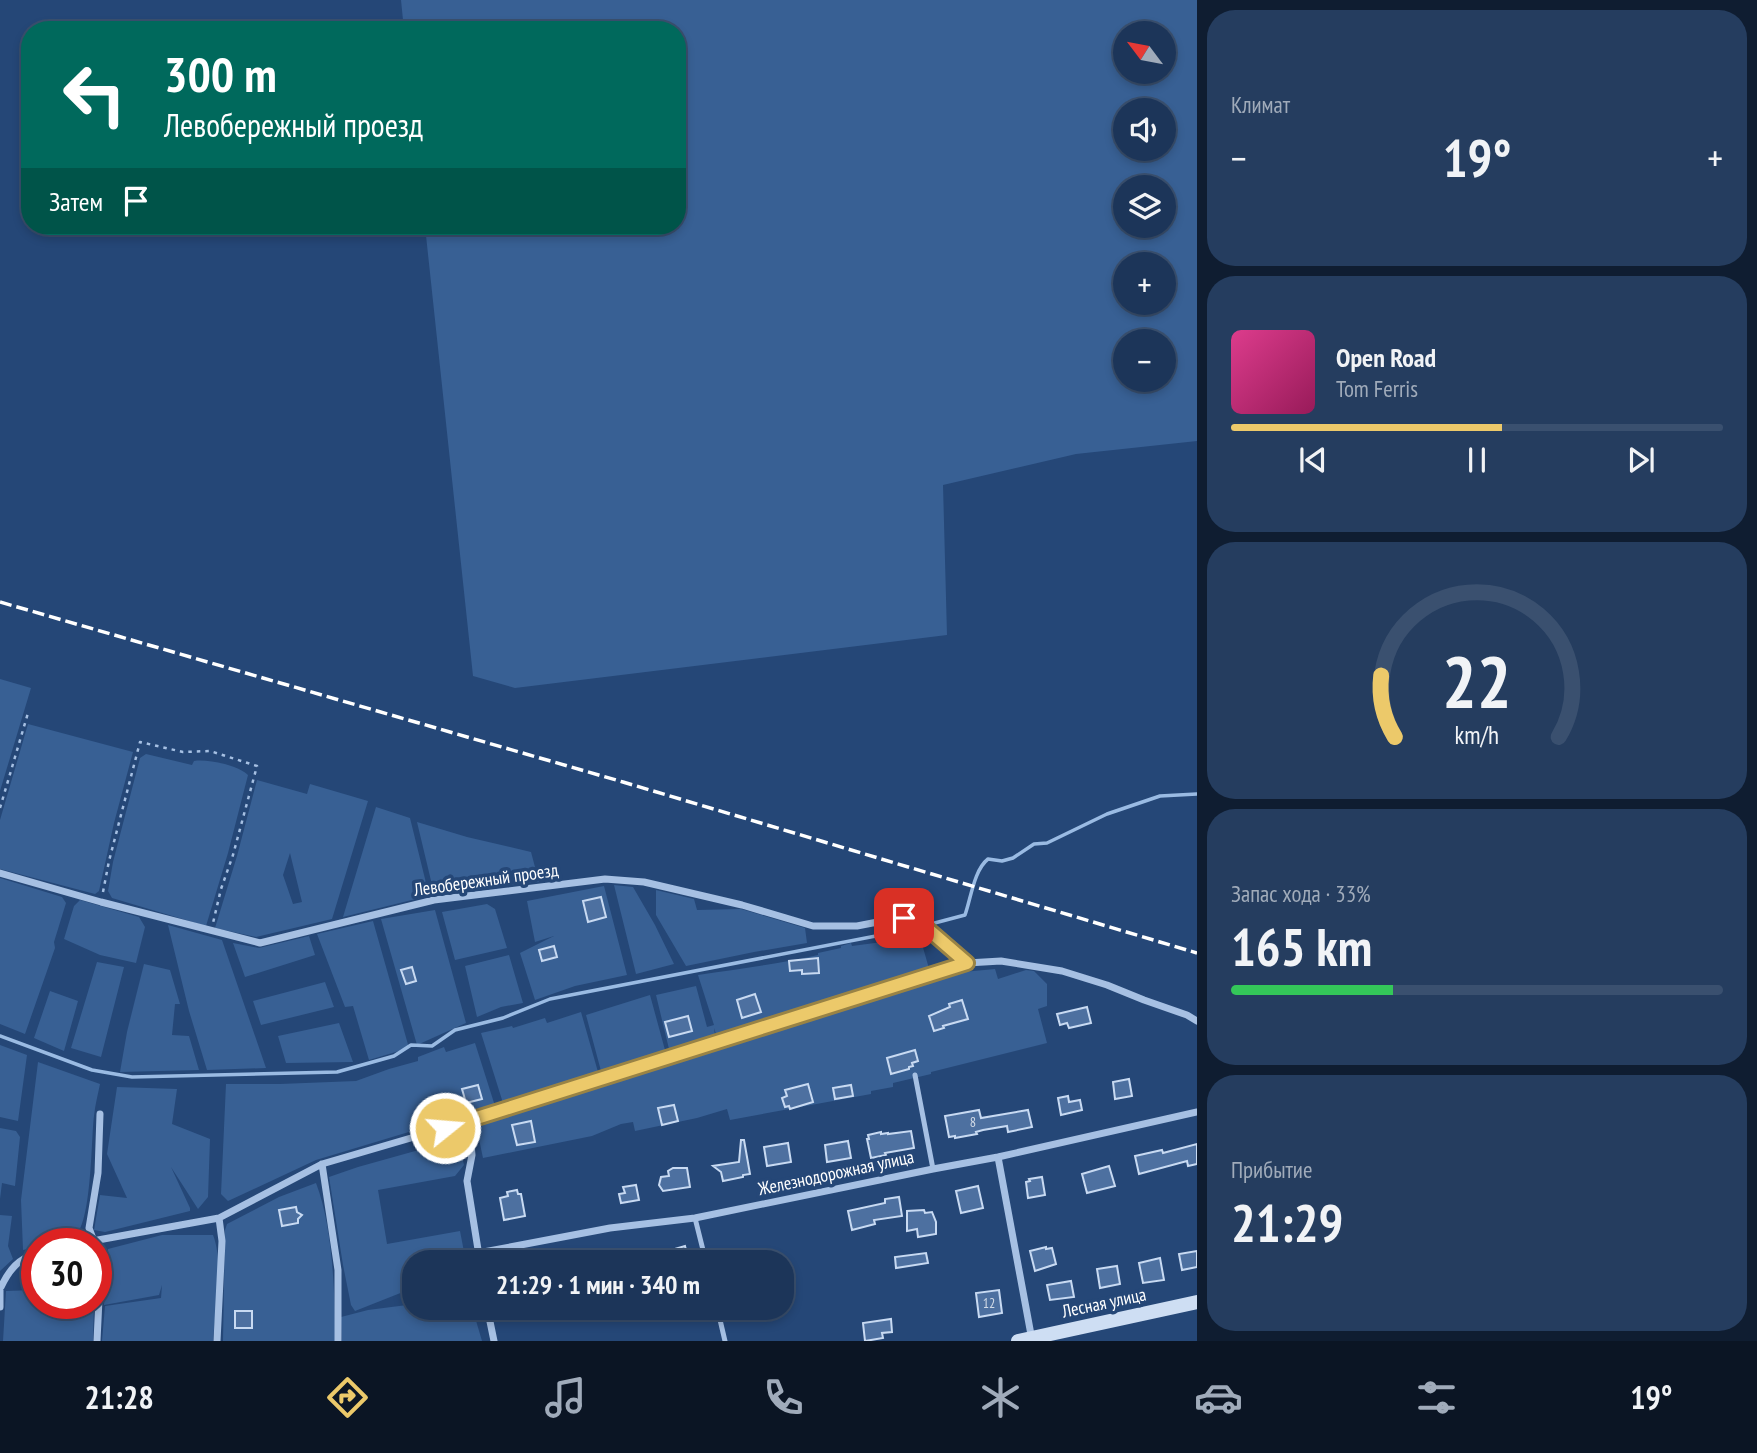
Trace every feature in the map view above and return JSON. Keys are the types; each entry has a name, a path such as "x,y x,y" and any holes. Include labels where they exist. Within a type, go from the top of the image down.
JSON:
{"street":[{"name":"Левобережный проезд","path":"0,873 260,943 434,901 605,879 645,882 742,905 813,926 856,926 888,919 915,918 967,963"},
{"path":"112,1240 219,1218 322,1164 469,1121 967,963 1001,961 1062,971 1187,1014 1197,1021"},
{"name":"Железнодорожная улица","path":"511,1250 610,1228 695,1218 998,1157 1197,1112"},
{"path":"89,1228 98,1173 100,1114"},
{"path":"469,1121 472,1156 467,1181 478,1250"},
{"path":"998,1157 1027,1340"},
{"path":"322,1164 338,1270 338,1341"},
{"path":"217,1341 222,1241 219,1218"},
{"path":"0,1307 1,1287 8,1272 21,1260"},
{"name":"Лесная улица","path":"1027,1340 1197,1302"},
{"path":"97,1341 98,1319"},
{"path":"490,1320 494,1341"}],"lane":[{"path":"915,1075 933,1169"},
{"path":"695,1218 703,1250"},
{"path":"720,1320 725,1341"}],"path":[{"path":"0,808 28,713"},
{"path":"101,902 140,742 183,752 209,751 257,766 211,931"}],"shaded area":[{"path":"401,0 1197,0 1197,441 1076,454 943,485 947,635 515,688 473,676 426,235 686,235 686,21 403,21"},
{"path":"0,679 31,688 0,791"},
{"path":"28,724 133,752 99,891 95,894 0,869 0,820"},
{"path":"146,754 192,765 194,761 215,762 237,768 248,775 206,926 112,898 108,891 140,758"},
{"path":"257,780 307,794 310,784 368,801 332,919 256,937 215,928","holes":["290,853 302,902 293,904 283,875"]},
{"path":"376,807 410,818 428,891 424,897 343,917"},
{"path":"417,822 531,852 539,882 455,891 433,889"},
{"path":"0,878 62,897 66,903 54,942 55,948 25,1034 0,1024"},
{"path":"614,885 633,887 674,964 636,974"},
{"path":"604,886 627,975 575,986 535,1000 520,953 554,936 535,942 527,901"},
{"path":"656,890 694,899 697,910 741,909 805,928 807,943 686,966 656,915"},
{"path":"80,900 139,917 145,927 136,963 100,955 64,939 74,906"},
{"path":"487,904 495,909 507,948 455,960 442,912"},
{"path":"435,910 466,1023 417,1045 381,919"},
{"path":"373,921 409,1048 369,1060 353,1006 345,1007 317,934"},
{"path":"168,925 222,940 266,1068 207,1070"},
{"path":"309,936 315,955 245,977 233,943 259,948"},
{"path":"920,937 930,972 717,1037 714,1028 715,1036 669,1049 656,995 696,986 707,1027 714,1025 698,975 818,955 851,943 852,946"},
{"path":"509,955 523,1003 501,1007 477,1017 465,966"},
{"path":"97,962 124,967 101,1057 71,1048"},
{"path":"144,964 170,970 180,1004 175,1004 172,1035 189,1036 199,1070 120,1072"},
{"path":"995,969 998,979 1026,970 1034,971 1047,984 1047,1006 1038,1009 1047,1043 893,1083 893,1087 871,1091 871,1094 730,1120 727,1109 635,1131 633,1122 592,1136 483,1158 476,1125 938,979 963,972"},
{"path":"325,982 334,1007 261,1025 253,1001"},
{"path":"50,991 78,1001 64,1051 34,1038"},
{"path":"650,995 665,1050 601,1071 586,1015"},
{"path":"581,1012 598,1072 503,1103 481,1033 512,1026 513,1028 545,1018 547,1023"},
{"path":"339,1023 353,1062 286,1063 278,1036"},
{"path":"475,1043 495,1106 316,1160 228,1201 221,1194 226,1084 356,1081 418,1061 418,1057 444,1047 446,1052"},
{"path":"0,1045 27,1055 18,1121 0,1117"},
{"path":"38,1062 100,1084 94,1116 90,1181 80,1228 22,1228 21,1200"},
{"path":"117,1087 177,1089 172,1124 210,1139 208,1197 198,1209 171,1167 190,1211 112,1230 112,1228 94,1228 100,1195 127,1198 107,1154"},
{"path":"0,1128 16,1131 20,1137 15,1186 2,1183 0,1199"},
{"path":"458,1139 464,1165 455,1176 378,1190 387,1244 460,1231 464,1250 402,1250 402,1292 355,1311 351,1305 343,1265 329,1177"},
{"path":"316,1183 329,1240 335,1341 223,1341 227,1224 279,1197"},
{"path":"0,1215 12,1216 8,1246 13,1259 0,1271"},
{"path":"162,1235 213,1235 218,1272 213,1341 102,1341 104,1319 112,1319 112,1305 161,1298 162,1285 159,1295 112,1304 112,1248"},
{"path":"21,1290 21,1319 94,1319 93,1341 3,1341 6,1291"},
{"path":"402,1306 402,1320 476,1320 482,1341 342,1341 341,1317"}],"building":[{"path":"601,897 606,917 588,922 583,901"},
{"path":"554,946 557,957 542,961 539,950"},
{"path":"818,958 819,973 802,974 802,970 790,971 789,961"},
{"path":"412,967 416,981 406,984 401,970"},
{"path":"755,994 761,1012 742,1018 737,1000"},
{"path":"962,1000 968,1019 934,1031 929,1016"},
{"path":"1087,1007 1091,1023 1069,1028 1067,1023 1060,1025 1057,1014"},
{"path":"688,1016 692,1031 669,1037 665,1022"},
{"path":"915,1050 918,1061 912,1063 913,1066 891,1074 887,1058"},
{"path":"1129,1079 1132,1096 1115,1099 1113,1082"},
{"path":"808,1084 813,1102 790,1109 789,1106 785,1107 782,1098 787,1096 785,1090"},
{"path":"478,1085 482,1099 466,1103 462,1089"},
{"path":"851,1085 853,1096 835,1099 833,1088"},
{"path":"1068,1096 1069,1102 1080,1100 1082,1110 1061,1115 1058,1098"},
{"path":"674,1105 678,1121 662,1125 658,1108"},
{"path":"979,1110 981,1118 1028,1110 1032,1127 1008,1132 1007,1126 983,1130 976,1132 977,1134 949,1137 945,1116"},
{"path":"531,1121 535,1142 517,1145 512,1125"},
{"path":"911,1131 914,1148 871,1158 868,1135"},
{"path":"741,1140 744,1140 750,1174 723,1181 721,1172 713,1166 739,1162"},
{"path":"848,1141 851,1158 827,1162 825,1145"},
{"path":"788,1143 791,1162 767,1166 764,1147"},
{"path":"1197,1144 1197,1164 1188,1166 1187,1161 1139,1174 1135,1156 1162,1150 1163,1153"},
{"path":"1109,1166 1115,1186 1087,1193 1082,1174"},
{"path":"673,1168 687,1168 690,1187 663,1191 659,1185 661,1177 669,1176 668,1171"},
{"path":"1042,1177 1045,1195 1028,1198 1026,1182"},
{"path":"636,1185 639,1200 621,1203 619,1194 625,1193 623,1187"},
{"path":"978,1186 983,1208 961,1213 956,1191"},
{"path":"517,1190 518,1194 521,1194 525,1216 504,1220 500,1198 508,1196 507,1192"},
{"path":"899,1197 902,1216 874,1220 875,1224 852,1230 848,1211"},
{"path":"296,1207 297,1212 302,1215 298,1223 282,1226 279,1210"},
{"path":"924,1210 925,1213 932,1212 936,1222 936,1234 918,1237 917,1229 907,1231 907,1211"},
{"path":"1052,1248 1056,1264 1035,1271 1030,1251"},
{"path":"1197,1251 1197,1267 1182,1270 1179,1254"},
{"path":"926,1253 928,1263 896,1268 895,1257"},
{"path":"1160,1258 1164,1280 1143,1283 1139,1263"},
{"path":"1117,1266 1120,1284 1100,1288 1097,1269"},
{"path":"1071,1281 1074,1297 1050,1300 1047,1285"},
{"path":"999,1290 1002,1313 979,1317 976,1293"},
{"path":"235,1311 252,1311 252,1328 235,1328"},
{"path":"891,1319 892,1332 882,1333 883,1338 865,1341 863,1323"}],"waterway":[{"path":"0,1036 92,1070 132,1077 337,1072 394,1056 411,1045 432,1046 455,1030 503,1018 550,999 912,929 965,915 976,877 988,859 1002,861 1013,858 1034,844 1047,843 1107,814 1160,796 1197,794"}],"railway":[{"path":"0,602 623,782 1197,953"}],"route":[{"path":"445,1128 967,963 915,918 904,918"}]}
